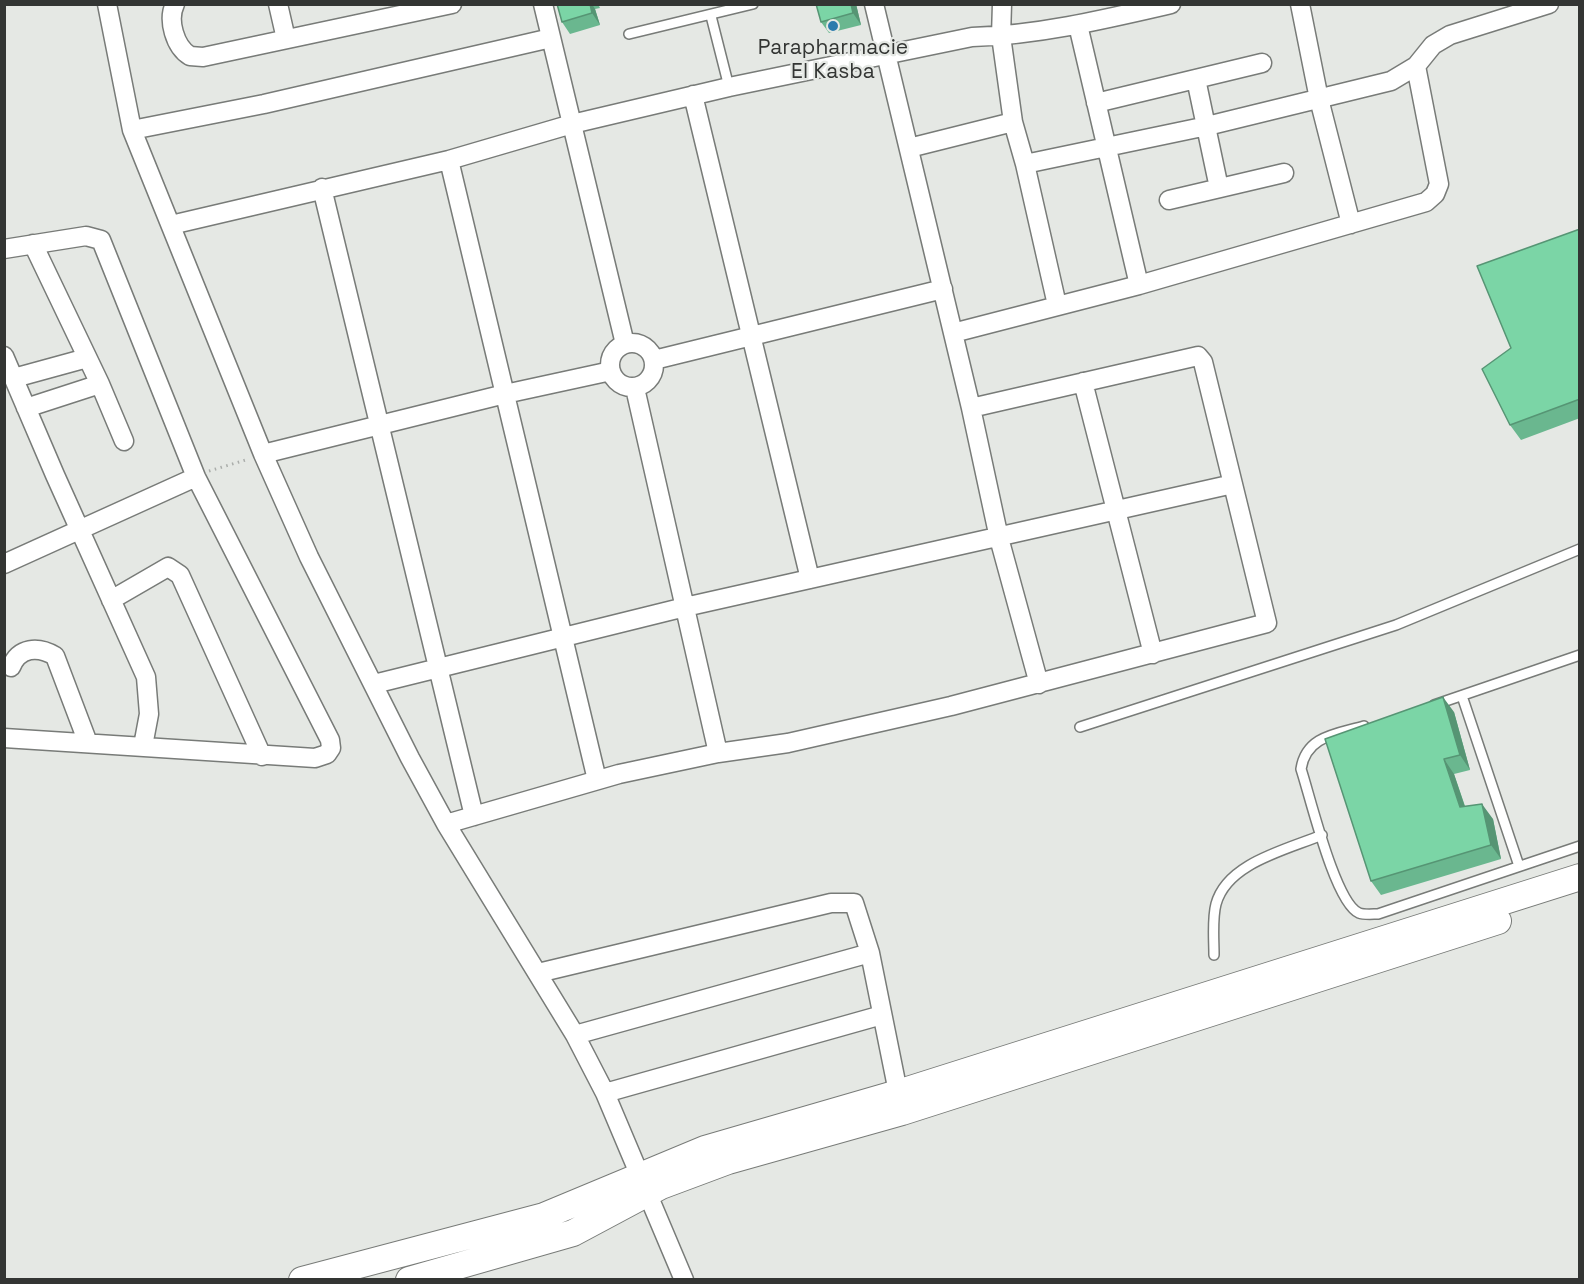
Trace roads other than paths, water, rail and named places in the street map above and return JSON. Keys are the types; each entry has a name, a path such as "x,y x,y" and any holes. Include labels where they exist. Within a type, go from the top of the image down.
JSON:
{"street":[{"path":"107,4 132,130 171,225 255,456 446,824 575,1035 605,1093 684,1280"},
{"path":"175,4 172,17 177,43 190,56 202,57 452,4"},
{"path":"278,4 286,39"},
{"path":"543,4 625,344"},
{"path":"874,4 971,408 999,538 1039,684"},
{"path":"1002,4 1001,36 1013,122 1025,164 1057,305"},
{"path":"171,225 449,160 572,124 729,87 972,37 1001,36 1078,25 1171,4"},
{"path":"1299,4 1318,99 1351,224"},
{"path":"1025,164 1207,126 1391,81 1416,66 1433,45 1450,35 1550,4"},
{"path":"1078,25 1139,285"},
{"path":"132,130 264,104 551,38"},
{"path":"1096,103 1262,63"},
{"path":"953,333 1139,285 1426,202 1435,194 1439,184 1416,66"},
{"path":"1196,79 1219,188"},
{"path":"693,95 810,579"},
{"path":"909,148 1013,122"},
{"path":"449,160 597,780"},
{"path":"1169,200 1284,172"},
{"path":"322,188 474,816"},
{"path":"4,249 86,236 101,240 202,474 330,740 331,748 327,754 315,758 4,738"},
{"path":"33,244 100,384 124,441"},
{"path":"654,360 943,289"},
{"path":"632,343 646,348 654,360 653,375 649,381 635,388 623,386 611,371 614,352 625,344 632,343"},
{"path":"446,824 597,780 718,753 788,743 1039,684 1267,623 1203,362 1198,356 971,408"},
{"path":"87,358 8,366 78,529 146,677 149,714 143,746"},
{"path":"255,456 505,394 611,371"},
{"path":"1083,382 1153,654"},
{"path":"26,408 100,384"},
{"path":"635,388 718,753"},
{"path":"4,564 202,474"},
{"path":"374,684 685,608 1233,484"},
{"path":"111,600 168,567 180,575 262,756"},
{"path":"10,667 14,658 28,650 43,649 55,656 88,742"},
{"path":"302,1280 527,1222 578,1204 687,1175 1580,877"},
{"path":"900,1103 1580,895"},
{"path":"538,973 744,923 845,902 854,903 870,953 900,1103"},
{"path":"575,1035 870,953"},
{"path":"605,1093 882,1015"},
{"path":"409,1280 573,1233 645,1185"}],"lane":[{"path":"629,34 753,4"},
{"path":"711,16 729,87"},
{"path":"1080,728 1396,625 1580,549"},
{"path":"1428,706 1580,655"},
{"path":"1462,696 1519,866"},
{"path":"1371,724 1314,741 1303,758 1301,769 1333,874 1347,903 1359,913 1378,914 1580,846"},
{"path":"1214,955 1216,905 1223,886 1238,870 1322,835"}],"place":[{"name":"Parapharmacie El Kasba","path":"833,26"}]}
